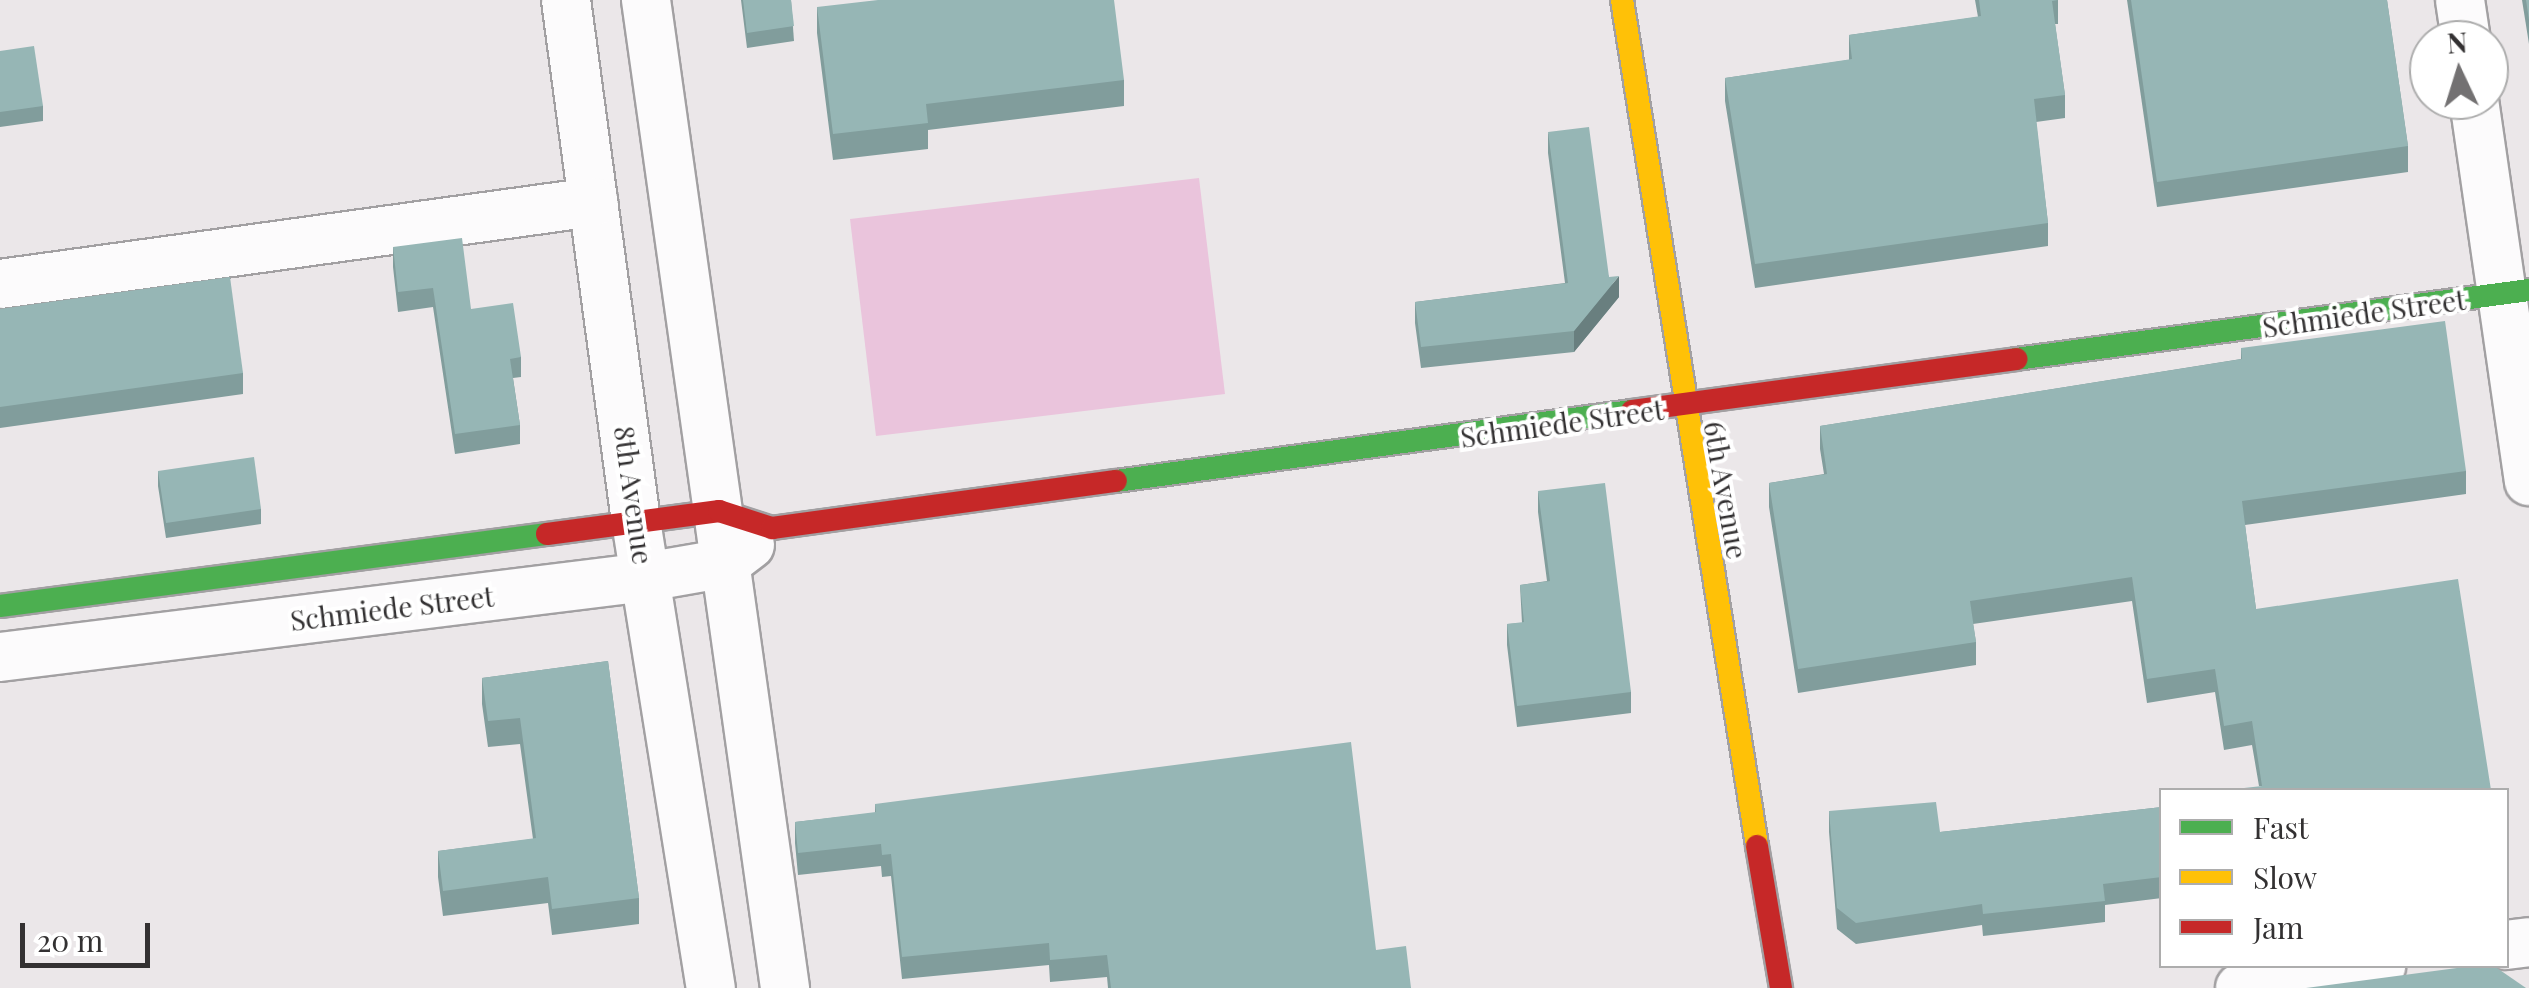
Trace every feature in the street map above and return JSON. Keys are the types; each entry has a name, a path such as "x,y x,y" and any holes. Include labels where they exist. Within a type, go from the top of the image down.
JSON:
{"street":[{"name":"8th Avenue","path":"566,0 636,521 710,988"},
{"path":"646,0 785,988"},
{"name":"6th Avenue","path":"1622,0 1682,407 1782,988"},
{"path":"2478,120 2515,292 2529,481"},
{"path":"0,284 593,202"},
{"name":"Schmiede Street","path":"0,606 720,510 772,528 2515,292"},
{"name":"Schmiede Street","path":"0,658 726,563 772,528"},
{"path":"2240,988 2368,968"}],"shaded area":[{"path":"1199,178 1225,394 876,436 850,219"}],"building":[{"path":"743,0 791,0 794,26 747,33"},
{"path":"878,0 1114,0 1124,80 926,104 928,123 833,134 817,7"},
{"path":"1979,0 2058,0 2052,1 2065,95 2034,99 2048,223 1755,264 1725,78 1852,59 1849,35 1981,16"},
{"path":"2131,0 2387,0 2408,146 2157,182"},
{"path":"34,46 43,106 0,112 0,51"},
{"path":"1589,127 1609,277 1619,276 1574,331 1421,347 1415,302 1568,283 1548,132"},
{"path":"462,238 471,309 513,303 521,357 510,359 520,425 455,434 433,288 398,292 393,247"},
{"path":"230,277 243,373 0,407 0,309"},
{"path":"2445,321 2466,471 2242,501 2256,609 2458,579 2491,788 2244,788 2262,786 2252,721 2224,726 2215,669 2147,679 2132,577 1970,601 1976,642 1798,669 1769,483 1827,474 1820,426 2242,359 2241,348"},
{"path":"254,457 261,509 166,523 158,471"},
{"path":"1605,483 1631,692 1517,706 1507,624 1524,622 1520,585 1550,581 1538,491"},
{"path":"608,661 639,898 552,909 548,877 443,891 438,851 536,838 520,718 488,721 482,678"},
{"path":"1351,742 1376,950 1406,946 1411,988 1111,988 1107,955 1050,960 1049,943 902,957 891,854 882,855 881,844 798,853 795,822 876,812 875,804"},
{"path":"1936,802 1940,832 2159,807 2159,877 2103,884 2105,901 1983,914 1982,904 1856,923 1837,908 1829,811"},
{"path":"2457,968 2497,968 2526,988 2306,988"}],"traffic: fast":[{"path":"2016,359 2529,290"},
{"path":"1116,481 1632,411"},
{"path":"0,606 547,534"}],"traffic: slow":[{"path":"1622,0 1757,846"}],"traffic: jam":[{"path":"1632,411 2016,359"},
{"path":"547,534 719,511 772,528 1116,481"},
{"path":"1757,846 1781,988"}]}
